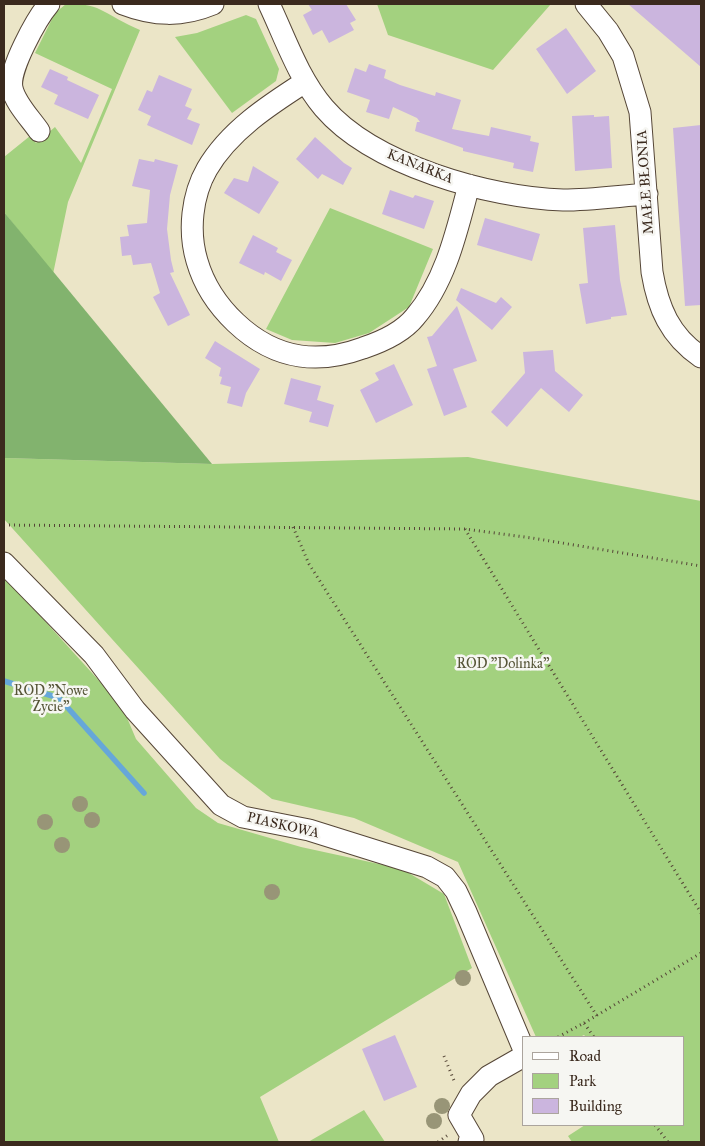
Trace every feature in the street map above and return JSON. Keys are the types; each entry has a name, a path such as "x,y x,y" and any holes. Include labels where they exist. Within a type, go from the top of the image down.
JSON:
{"street":[{"path":"39,131 17,100 12,89 11,80 27,38 49,4"},
{"path":"123,4 138,10 165,14 188,12 213,4"},
{"name":"KANARKA","path":"269,4 305,82 324,107 340,125 364,142 398,160 469,186 502,194 562,200 585,200 647,194"},
{"name":"MAŁE BŁONIA","path":"586,4 608,30 623,56 642,125 652,272 656,297 671,326 681,340 701,357"},
{"path":"305,82 261,112 224,145 199,185 194,208 193,234 197,261 208,285 235,324 255,339 277,349 300,356 325,356 349,353 372,345 392,335 414,319 429,298 450,252 469,186"},
{"name":"PIASKOWA","path":"4,563 94,655 135,710 221,805 243,817 308,830 419,864 445,877 456,891 466,912 522,1045"},
{"path":"471,1141 459,1115 471,1094 489,1076 522,1057"}],"path":[{"path":"4,525 465,529 701,566"},
{"path":"293,527 309,564 597,1016"},
{"path":"465,529 701,913"},
{"path":"560,1036 597,1016 701,953"},
{"path":"584,1023 593,1036"},
{"path":"656,1126 668,1142"}],"green space":[{"path":"66,4 97,8 140,30 68,202 53,274 4,212 4,157 30,136 36,143 55,127 81,163 112,89 35,53 55,13"},
{"path":"377,4 551,4 493,70 388,35"},
{"path":"246,15 256,19 279,69 276,81 232,113 175,37 197,33"},
{"path":"330,208 433,249 409,307 369,333 335,343 292,340 266,329"},
{"path":"4,212 212,464 4,458"},
{"name":"ROD \"Dolinka\"","path":"468,457 701,501 701,1142 572,1142 568,1136 583,1126 685,1126 685,1036 536,1036 458,862 354,818 272,799 220,759 4,519 4,458 212,464"},
{"name":"ROD \"Nowe Życie\"","path":"4,576 122,706 136,739 196,808 218,823 301,847 402,869 444,894 472,968 260,1097 279,1142 4,1142"},
{"path":"364,1110 385,1142 308,1142"}],"building":[{"path":"308,4 346,4 356,20 350,23 354,30 329,43 322,30 313,35 303,15 312,10"},
{"path":"628,4 701,4 701,67 657,29"},
{"path":"566,28 596,71 567,94 536,49"},
{"path":"369,64 386,70 384,78 400,85 435,96 436,92 461,100 452,129 489,136 491,127 531,136 530,141 539,143 533,172 513,168 514,163 463,151 463,148 415,131 417,122 420,122 417,118 393,107 389,119 366,112 370,100 347,92 355,68 366,72"},
{"path":"50,69 68,77 67,80 99,95 88,119 54,104 58,95 41,87"},
{"path":"159,75 192,89 185,106 192,109 187,119 200,124 192,145 147,125 151,116 138,110 147,90 152,92"},
{"path":"594,115 594,117 609,116 612,168 575,171 572,116"},
{"path":"701,125 701,305 685,306 673,128"},
{"path":"315,137 352,168 343,185 322,174 318,179 296,159"},
{"path":"139,159 154,162 155,159 178,165 170,195 167,229 174,272 170,273 190,315 168,326 153,297 160,293 151,263 133,265 131,255 122,256 120,237 129,236 127,225 147,223 150,190 132,186"},
{"path":"253,166 279,182 259,214 224,193 234,178 248,182"},
{"path":"390,190 413,198 415,195 434,201 424,229 382,214"},
{"path":"485,218 540,234 532,261 477,245"},
{"path":"615,225 620,280 627,315 586,324 579,284 588,283 583,228"},
{"path":"253,235 278,248 276,252 292,260 281,281 265,272 264,275 239,263"},
{"path":"461,288 496,303 501,297 512,307 492,330 456,300"},
{"path":"457,306 477,361 453,369 467,407 444,416 427,369 437,366 427,337 432,336"},
{"path":"215,341 260,369 246,393 242,407 227,403 231,387 220,384 222,377 219,376 221,368 205,358"},
{"path":"553,350 555,371 583,395 569,412 541,388 507,427 491,412 525,373 523,352"},
{"path":"394,364 413,405 376,423 360,390 379,380 375,373"},
{"path":"291,378 321,386 317,400 334,405 328,427 309,422 312,412 284,404"},
{"path":"395,1035 417,1087 384,1101 362,1049"}],"waterway":[{"path":"4,681 59,698 144,793"}]}
